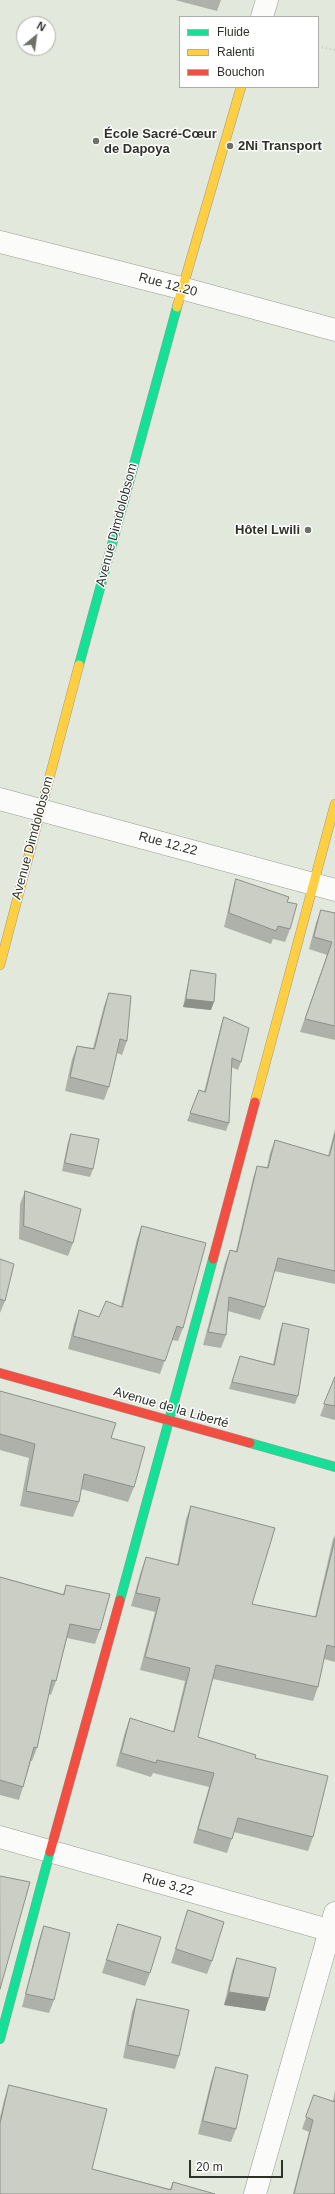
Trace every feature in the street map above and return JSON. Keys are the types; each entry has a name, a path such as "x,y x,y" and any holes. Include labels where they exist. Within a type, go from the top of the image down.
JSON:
{"street":[{"path":"262,16 267,0"},
{"name":"Avenue Dimdolobsom","path":"0,965 40,810 181,288 241,88"},
{"name":"Rue 12.20","path":"0,242 181,288 335,330"},
{"name":"Rue 12.22","path":"0,799 335,890"},
{"path":"0,2039 50,1851 170,1421 335,804"},
{"name":"Avenue de la Liberté","path":"0,1373 335,1467"},
{"name":"Rue 3.22","path":"0,1838 333,1925"},
{"path":"255,2194 333,1925"}],"path":[{"path":"319,46 335,50"}],"building":[{"path":"236,879 289,897 287,902 297,904 290,929 278,926 276,931 229,913"},
{"path":"321,910 335,913 335,1026 305,1019 332,942 314,937"},
{"path":"191,970 216,974 214,1002 186,999"},
{"path":"109,993 131,996 127,1041 120,1039 109,1087 70,1077 77,1046 94,1049"},
{"path":"224,1017 249,1028 241,1062 232,1058 229,1123 190,1113 199,1090 205,1092"},
{"path":"71,1134 99,1139 93,1169 65,1163"},
{"path":"335,1134 335,1271 278,1258 265,1307 229,1297 226,1335 208,1332 230,1250 237,1252 257,1166 268,1168 275,1140 329,1156"},
{"path":"25,1191 81,1209 73,1243 24,1226"},
{"path":"142,1226 206,1243 183,1328 177,1326 165,1361 73,1336 79,1310 99,1317 106,1301 122,1307"},
{"path":"0,1259 14,1264 5,1301 0,1299"},
{"path":"283,1323 309,1329 298,1396 232,1382 240,1356 274,1365"},
{"path":"335,1377 335,1406 324,1404"},
{"path":"0,1391 116,1423 111,1438 145,1447 134,1487 84,1474 79,1502 26,1491 35,1444 0,1434"},
{"path":"191,1506 275,1528 252,1604 316,1617 335,1539 335,1647 327,1645 318,1687 216,1665 198,1737 256,1755 255,1758 328,1776 313,1837 238,1818 232,1839 198,1829 214,1773 157,1760 156,1763 121,1753 130,1718 174,1732 190,1668 145,1657 160,1598 136,1593 146,1557 178,1565"},
{"path":"0,1577 64,1595 66,1585 110,1594 100,1630 70,1624 56,1681 52,1680 37,1748 34,1747 23,1787 0,1780"},
{"path":"0,1876 30,1882 0,1989"},
{"path":"188,1910 224,1922 212,1961 176,1949"},
{"path":"118,1924 161,1937 150,1973 107,1960"},
{"path":"44,1926 70,1933 54,2000 26,1994"},
{"path":"237,1958 276,1968 269,1998 229,1992"},
{"path":"137,1999 189,2010 179,2056 128,2045"},
{"path":"216,2067 248,2075 236,2129 203,2121"},
{"path":"9,2085 107,2109 92,2169 171,2190 173,2182 215,2194 0,2194 0,2124"},
{"path":"314,2095 335,2102 335,2194 294,2194 313,2120 306,2117"}],"traffic: fast":[{"path":"79,665 177,307"},
{"path":"120,1600 213,1259"},
{"path":"250,1443 335,1467"},
{"path":"0,2039 50,1852"}],"traffic: slow":[{"path":"177,307 241,88"},
{"path":"0,965 79,665"},
{"path":"255,1102 335,804"}],"traffic: jam":[{"path":"213,1259 255,1102"},
{"path":"0,1373 250,1443"},
{"path":"50,1852 120,1600"}],"place":[{"name":"École Sacré-Cœur de Dapoya","path":"96,141"},
{"name":"2Ni Transport","path":"230,146"},
{"name":"Hôtel Lwili","path":"308,530"}]}
